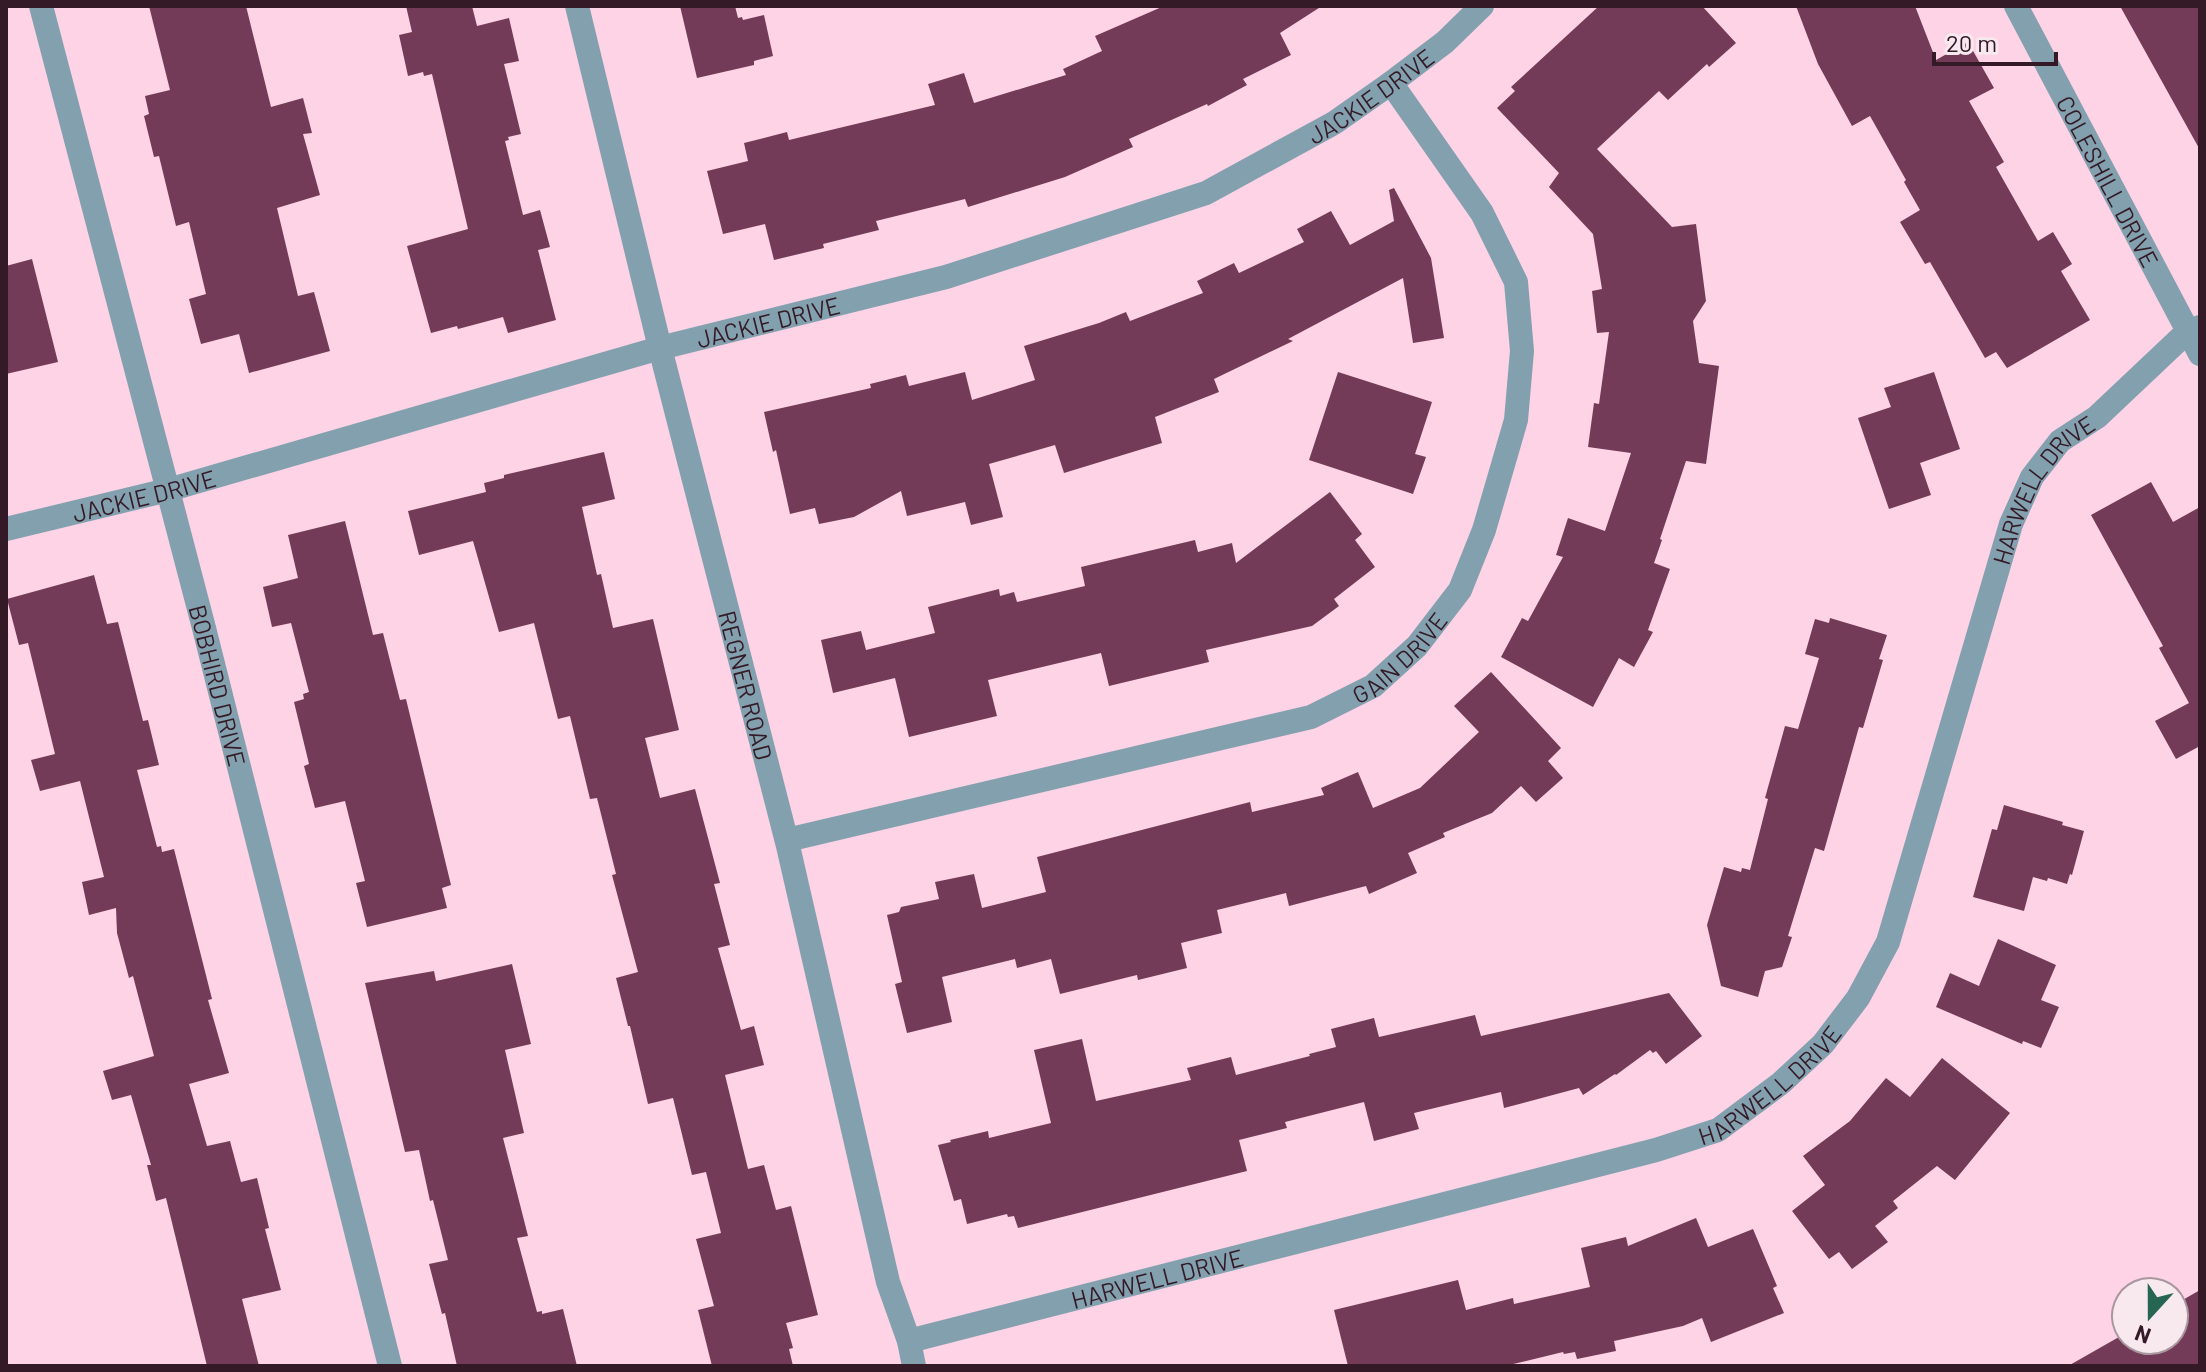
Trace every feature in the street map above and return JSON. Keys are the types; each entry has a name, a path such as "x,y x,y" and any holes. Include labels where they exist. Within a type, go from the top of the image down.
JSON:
{"street":[{"name":"BOBHIRD DRIVE","path":"41,6 168,490 390,1366"},
{"name":"REGNER ROAD","path":"577,6 660,348 787,840 888,1282 909,1341 914,1366"},
{"name":"JACKIE DRIVE","path":"6,529 168,490 660,348 946,277 1206,193 1334,123 1445,42 1482,6"},
{"name":"COLESHILL DRIVE","path":"2016,6 2193,330 2200,354"},
{"name":"GAIN DRIVE","path":"787,840 1311,717 1373,686 1417,646 1460,590 1484,530 1516,420 1522,351 1516,282 1482,213 1391,83"},
{"name":"HARWELL DRIVE","path":"909,1341 1656,1150 1718,1130 1781,1083 1823,1044 1858,998 1888,942 2011,524 2032,477 2060,441 2097,417 2193,330"}],"building":[{"path":"149,6 246,6 271,107 303,98 312,133 303,134 320,195 277,208 298,296 314,292 330,351 249,373 239,334 201,344 189,299 206,294 189,222 176,226 159,156 154,157 144,116 149,114 145,96 170,90"},
{"path":"406,6 472,6 477,26 509,18 519,61 504,64 521,134 508,137 509,140 505,141 523,215 540,210 550,247 538,250 556,320 508,333 503,317 431,333 407,246 468,229 432,74 424,76 423,72 408,76 399,35 412,32"},
{"path":"680,6 735,6 738,18 742,17 743,20 764,15 773,56 754,61 754,65 697,78"},
{"path":"1164,6 1322,6 1280,33 1291,55 1243,79 1247,85 1208,106 1129,139 1133,147 1065,177 968,207 965,199 876,221 879,230 774,260 765,224 723,234 707,171 748,161 744,143 787,132 789,140 935,105 928,84 964,73 974,103 1066,75 1063,69 1102,51 1095,36"},
{"path":"1599,6 1702,6 1736,43 1709,67 1707,64 1668,100 1659,91 1597,149 1672,227 1696,224 1706,301 1693,321 1699,363 1719,366 1706,464 1686,461 1654,563 1670,569 1648,630 1653,632 1634,667 1619,658 1593,707 1501,657 1522,618 1528,621 1563,557 1556,555 1568,518 1605,531 1631,453 1588,447 1594,403 1599,404 1609,332 1597,333 1592,291 1602,289 1593,234 1549,187 1559,173 1497,108 1515,91 1511,87"},
{"path":"1796,6 1915,6 1936,60 1968,42 1994,88 1969,101 2004,162 1996,167 2038,241 2053,232 2072,264 2061,271 2090,320 2007,368 1996,352 1985,358 1930,262 1925,264 1900,222 1920,210 1904,182 1906,180 1870,116 1852,126 1818,64"},
{"path":"2120,6 2200,6 2200,150"},
{"path":"1394,188 1431,258 1444,338 1413,343 1403,278 1288,339 1293,341 1214,379 1219,392 1155,417 1162,443 1064,473 1055,445 989,464 1003,517 971,525 965,502 907,516 901,491 854,517 819,524 815,508 790,514 764,412 871,388 870,384 906,375 909,386 965,372 972,400 1035,380 1024,346 1126,312 1130,321 1203,293 1197,281 1234,263 1239,273 1304,242 1297,229 1331,211 1350,245 1394,221 1389,190"},
{"path":"32,259 58,362 6,374 6,266"},
{"path":"1338,372 1432,402 1415,454 1426,457 1413,494 1309,460"},
{"path":"1934,372 1960,449 1920,463 1931,495 1889,509 1858,418 1891,407 1884,388"},
{"path":"604,452 615,499 582,507 597,575 601,574 613,628 653,619 679,730 645,738 660,798 695,789 720,883 714,884 730,945 718,948 741,1030 754,1026 764,1065 725,1075 748,1169 764,1165 776,1210 791,1206 818,1315 786,1323 793,1348 789,1349 793,1366 712,1366 698,1310 714,1306 696,1239 721,1233 706,1172 692,1175 673,1098 648,1104 616,978 638,972 612,875 616,874 597,798 590,799 570,716 558,719 534,623 499,632 473,541 419,555 408,511 486,492 484,483 504,478 504,475"},
{"path":"2151,482 2173,522 2200,507 2200,746 2176,759 2155,721 2189,703 2159,648 2163,646 2091,515"},
{"path":"1330,492 1362,534 1355,540 1375,567 1334,599 1339,606 1312,626 1206,650 1209,662 1109,686 1101,653 988,680 997,716 909,737 895,678 833,693 821,640 861,631 866,650 935,633 928,607 999,589 1000,596 1014,592 1017,602 1085,586 1081,567 1195,540 1198,552 1232,543 1236,563"},
{"path":"345,521 373,635 383,633 400,700 406,699 451,885 442,888 447,908 367,927 356,883 365,881 345,801 315,808 304,766 309,764 294,702 304,699 303,694 309,692 291,623 272,627 263,587 298,578 288,535"},
{"path":"94,575 107,624 118,622 143,721 148,720 159,765 137,770 157,847 161,846 162,852 174,849 212,999 208,1000 229,1073 189,1084 207,1146 230,1141 241,1182 257,1178 269,1228 265,1229 281,1290 242,1299 259,1366 207,1366 166,1198 156,1201 147,1165 151,1165 131,1095 112,1100 103,1071 154,1056 133,976 129,978 117,933 116,908 89,915 82,882 104,877 80,781 40,791 31,760 55,754 28,643 19,645 7,599"},
{"path":"1830,618 1887,635 1879,659 1883,660 1863,728 1859,727 1824,851 1815,848 1788,936 1792,937 1782,967 1765,971 1758,997 1721,986 1707,925 1724,867 1741,872 1742,868 1750,870 1768,799 1765,798 1785,726 1798,729 1819,658 1805,654 1815,619 1829,623"},
{"path":"1491,672 1561,748 1548,761 1563,778 1536,802 1521,786 1492,813 1443,833 1445,837 1408,853 1417,873 1369,894 1366,886 1289,906 1286,893 1217,910 1222,933 1181,943 1187,968 1138,980 1137,975 1060,994 1051,959 1017,968 1015,959 942,977 952,1022 907,1033 895,984 902,982 887,915 899,912 901,907 939,899 935,882 974,874 982,908 1046,892 1037,857 1250,802 1252,812 1324,795 1321,788 1358,772 1373,808 1420,788 1479,732 1454,706"},
{"path":"2004,805 2084,831 2067,884 2033,877 2024,911 1973,897 1992,829 1997,830"},
{"path":"1998,939 2056,965 2041,1000 2059,1007 2041,1048 2023,1041 2022,1044 1936,1007 1950,973 1979,986"},
{"path":"512,964 531,1044 505,1050 524,1133 503,1138 528,1236 517,1238 537,1312 542,1311 542,1314 563,1309 577,1366 457,1366 445,1313 442,1314 429,1264 448,1260 419,1150 405,1152 365,983 434,971 436,981"},
{"path":"1669,993 1702,1036 1666,1064 1656,1051 1653,1053 1650,1050 1583,1095 1579,1088 1504,1108 1501,1092 1414,1113 1419,1129 1374,1141 1364,1102 1285,1122 1287,1128 1239,1140 1247,1171 1018,1228 1014,1216 1008,1217 1007,1214 967,1224 961,1199 954,1201 938,1145 988,1131 989,1138 1051,1123 1034,1050 1082,1039 1096,1101 1191,1080 1187,1068 1231,1057 1236,1075 1310,1056 1336,1047 1331,1029 1374,1018 1379,1037 1475,1015 1481,1036"},
{"path":"1942,1058 2010,1113 1955,1180 1937,1166 1893,1201 1898,1208 1875,1226 1888,1242 1852,1269 1839,1252 1829,1259 1792,1211 1825,1185 1803,1156 1850,1121 1886,1078 1910,1097"},
{"path":"1696,1218 1708,1247 1753,1229 1777,1286 1773,1288 1784,1313 1711,1342 1702,1318 1683,1326 1614,1341 1616,1351 1577,1359 1575,1352 1563,1352 1505,1366 1348,1366 1334,1310 1458,1280 1466,1310 1513,1298 1514,1304 1590,1287 1581,1248 1626,1237 1628,1246"},
{"path":"2200,1290 2200,1366 2068,1366 2110,1342 2110,1356 2190,1356 2190,1296"}]}
